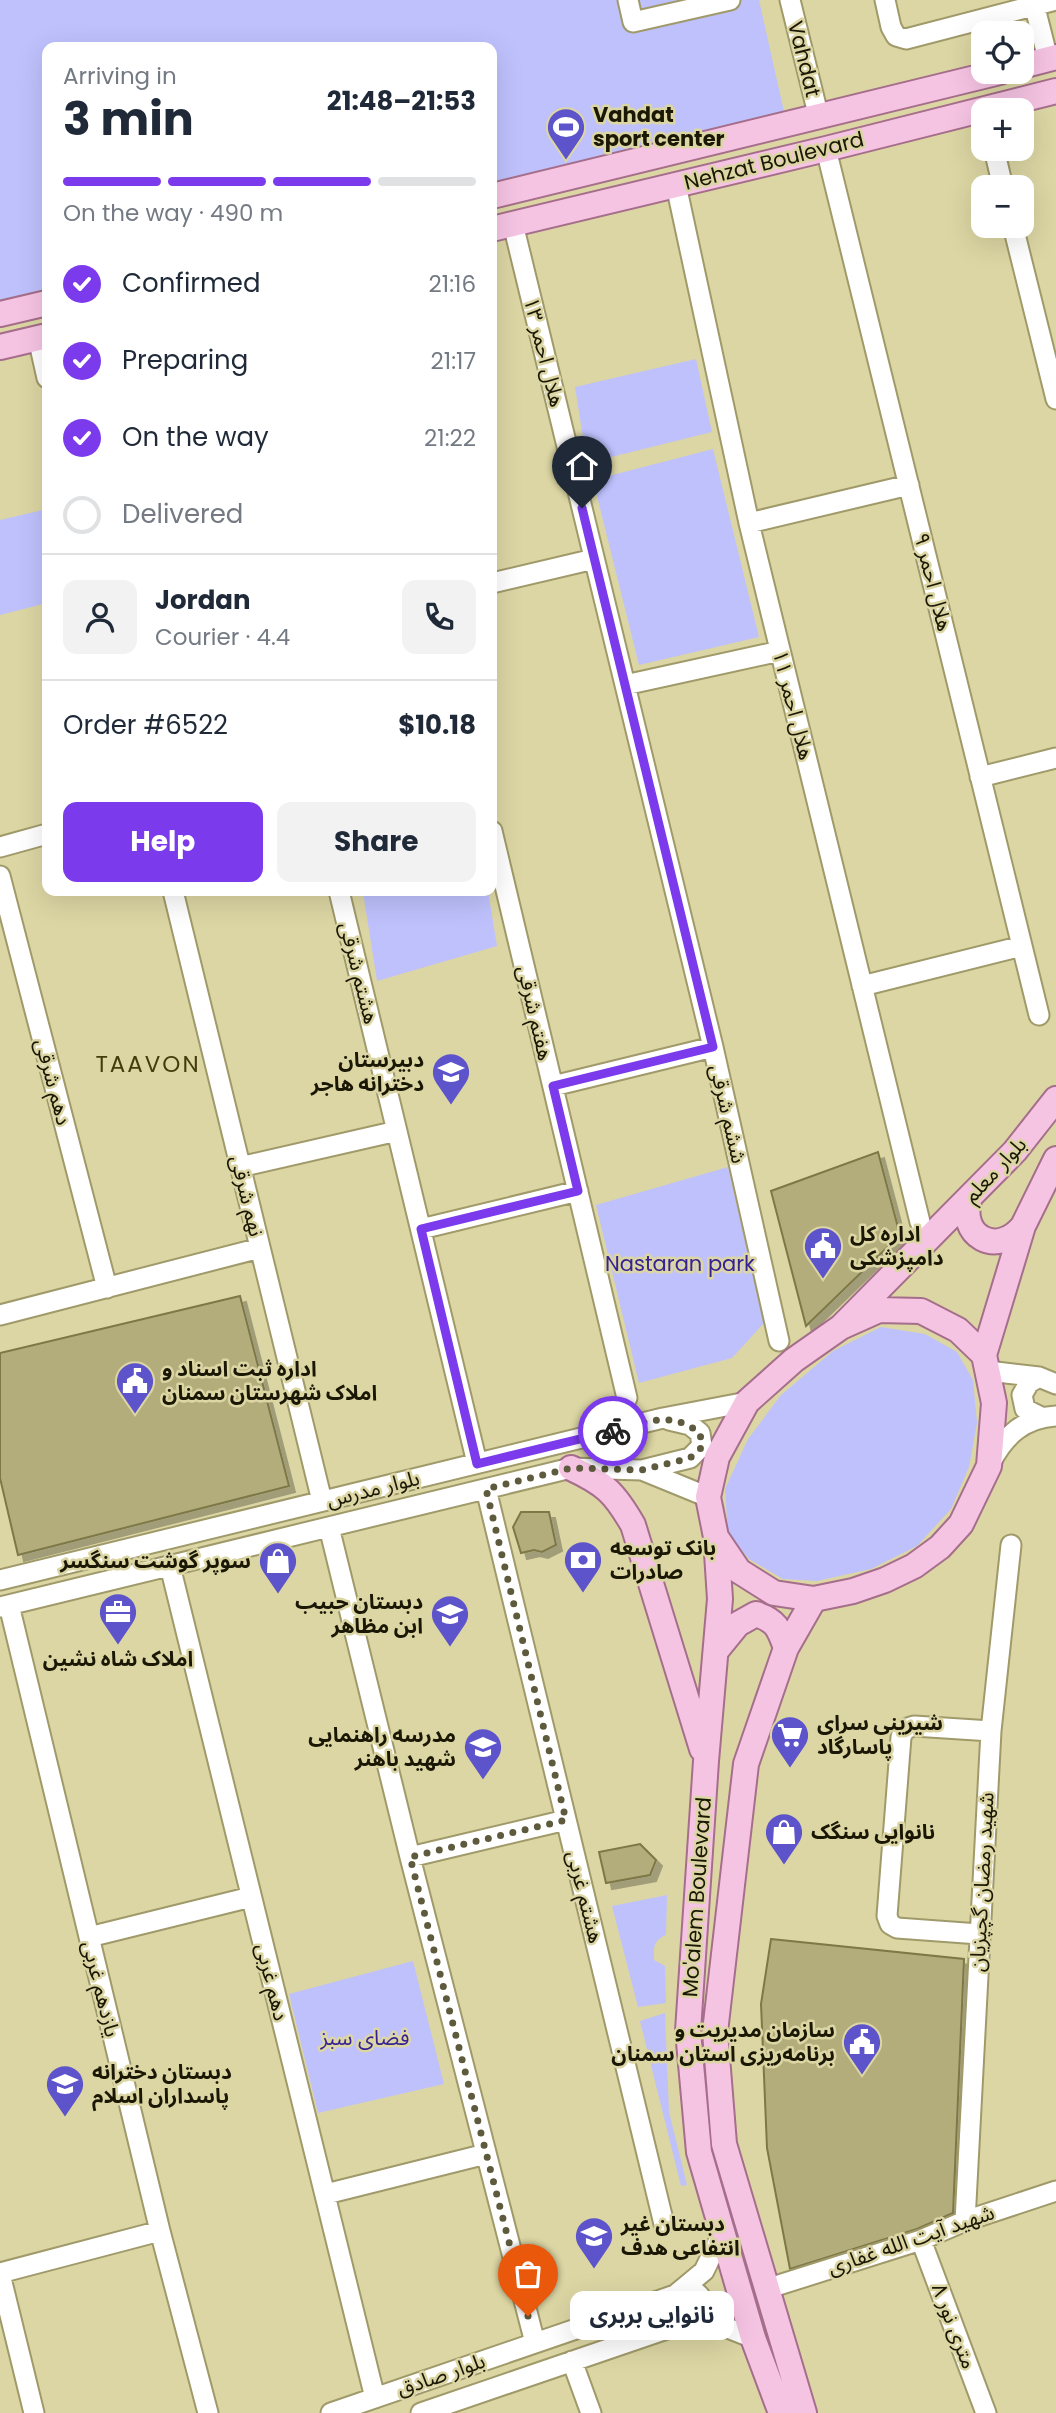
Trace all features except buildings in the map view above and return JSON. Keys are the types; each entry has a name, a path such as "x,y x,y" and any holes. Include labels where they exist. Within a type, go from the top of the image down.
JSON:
{"main road":[{"path":"1034,63 1052,58"},
{"name":"Nehzat Boulevard","path":"497,195 971,79"},
{"name":"Nehzat Boulevard","path":"1029,98 1056,91"},
{"name":"Nehzat Boulevard","path":"502,227 971,113"},
{"path":"0,314 42,304"},
{"path":"0,347 42,337"},
{"name":"بلوار معلم","path":"841,1327 1015,1152 1056,1099"},
{"name":"بلوار معلم","path":"986,1363 1023,1226 1056,1159"},
{"path":"970,1197 966,1208 967,1220 973,1231 982,1239 1005,1241 1016,1236 1023,1226"},
{"path":"708,1497 717,1457 747,1402 794,1360 841,1327 879,1310 921,1311 958,1330 986,1363 994,1403 989,1466 961,1524 940,1547 914,1566 853,1591 814,1599 774,1593 739,1571 716,1537"},
{"path":"571,1468 597,1480 618,1500 633,1525 706,1761"},
{"name":"Mo'alem Boulevard","path":"708,1497 716,1537 720,1599 688,2031 699,2152 753,2337 781,2413"},
{"name":"Mo'alem Boulevard","path":"804,2413 724,2144 715,2032 746,1764 786,1648 814,1599"},
{"path":"716,1651 738,1624 756,1614 769,1618 778,1627 786,1648"}],"street":[{"path":"628,0 633,22 730,0"},
{"name":"Vahdat","path":"790,0 818,118"},
{"path":"885,0 895,36 906,38 1034,3 1056,0"},
{"path":"1034,3 1052,58"},
{"name":"هلال احمر ۹","path":"827,149 1038,1014"},
{"name":"هلال احمر ۱۱","path":"676,185 749,523 920,1222"},
{"name":"هلال احمر ۱۳","path":"502,227 594,559 625,685"},
{"path":"1016,238 1056,399"},
{"path":"749,523 909,485"},
{"path":"497,582 594,559"},
{"path":"625,685 780,651"},
{"name":"ششم شرقی","path":"625,685 713,1047 779,1340"},
{"path":"981,777 1056,758"},
{"path":"0,847 42,835"},
{"name":"هفتم شرقی","path":"497,852 627,1398"},
{"name":"دهم شرقی","path":"0,876 107,1288"},
{"name":"نهم شرقی","path":"174,896 322,1501"},
{"name":"هشتم شرقی","path":"340,896 477,1464"},
{"path":"862,986 1022,946"},
{"path":"553,1086 713,1047"},
{"path":"240,1167 397,1131"},
{"path":"421,1229 578,1191"},
{"path":"0,1315 260,1248"},
{"path":"986,1363 1048,1381"},
{"path":"1048,1381 1029,1383 1022,1395 1025,1409 1048,1416"},
{"name":"بلوار مدرس","path":"1,1573 128,1549 663,1418 747,1402"},
{"path":"989,1466 1000,1444 1018,1427 1048,1416"},
{"path":"642,1470 690,1458 702,1447 700,1433 690,1425 663,1418"},
{"name":"بلوار مدرس","path":"4,1606 571,1468 642,1470 708,1497"},
{"name":"هشتم غربی","path":"486,1489 664,2224"},
{"path":"329,1527 410,1857 535,2343"},
{"name":"شهید رمضان گچپزیان","path":"965,2221 991,1731 1011,1545"},
{"path":"128,1549 136,1574"},
{"name":"دهم غربی","path":"170,1566 374,2398"},
{"name":"یازدهم غربی","path":"4,1606 208,2413"},
{"path":"979,1934 897,1928 890,1924 887,1916 901,1737 905,1729 914,1726 991,1731"},
{"path":"410,1857 566,1820"},
{"path":"89,1937 251,1897"},
{"path":"326,2194 486,2154"},
{"name":"شهید آیت الله غفاری","path":"766,2290 921,2240 965,2221 1056,2191"},
{"path":"34,2413 0,2274 160,2231"},
{"name":"بلوار صادق","path":"331,2413 675,2295 704,2271 722,2234"},
{"name":"۸ متری نور","path":"921,2240 986,2413"},
{"path":"685,2287 697,2291 702,2297 700,2311 694,2320 715,2323 753,2337"},
{"name":"بلوار صادق","path":"421,2413 694,2320"},
{"path":"572,2361 591,2413"}],"green space":[{"name":"Vahdat sport center","path":"0,0 759,0 787,125 497,195 497,42 42,42 42,304 0,314"},
{"path":"696,359 712,432 587,463 575,387"},
{"path":"713,449 759,637 639,665 593,480"},
{"path":"42,510 42,604 0,615 0,520"},
{"path":"364,896 489,896 497,946 377,981"},
{"name":"Nastaran park","path":"728,1167 764,1323 732,1358 639,1383 596,1205"},
{"path":"881,1327 925,1334 957,1352 973,1380 977,1423 969,1467 951,1509 917,1546 871,1569 817,1581 783,1579 749,1559 728,1534 725,1489 748,1439 781,1395 833,1351"},
{"path":"667,1895 666,1935 657,1942 654,1951 654,1960 665,1966 666,2003 638,2007 612,1906"},
{"name":"فضای سبز","path":"413,1961 444,2084 318,2113 289,1994"},
{"path":"665,2013 669,2112 687,2185 681,2186 640,2021"}],"way so far":[{"path":"528,2316 410,1857 566,1820 486,1489 571,1468 642,1470 690,1458 702,1447 700,1433 690,1425 663,1418 613,1431"}],"place":[{"name":"Vahdat sport center","path":"566,161"},
{"name":"دبیرستان دخترانه هاجر","path":"451,1106"},
{"name":"اداره کل دامپزشکی","path":"823,1280"},
{"name":"اداره ثبت اسناد و املاک شهرستان سمنان","path":"135,1415"},
{"name":"بانک توسعه صادرات","path":"583,1594"},
{"name":"سوپر گوشت سنگسر","path":"278,1595"},
{"name":"املاک شاه نشین","path":"118,1646"},
{"name":"دبستان حبیب ابن مظاهر","path":"450,1648"},
{"name":"شیرینی سرای پاسارگاد","path":"790,1769"},
{"name":"مدرسه راهنمایی شهید باهنر","path":"483,1781"},
{"name":"نانوایی سنگک","path":"784,1866"},
{"name":"سازمان مدیریت و برنامه‌ریزی استان سمنان","path":"862,2076"},
{"name":"دبستان دخترانه پاسداران اسلام","path":"65,2118"},
{"name":"دبستان غیر انتفاعی هدف","path":"594,2270"},
{"name":"نانوایی بربری","path":"528,2316"}],"district":[{"name":"TAAVON","path":"148,1064"}],"route":[{"path":"582,508 713,1047 553,1086 578,1191 421,1229 477,1464 613,1431"}]}
